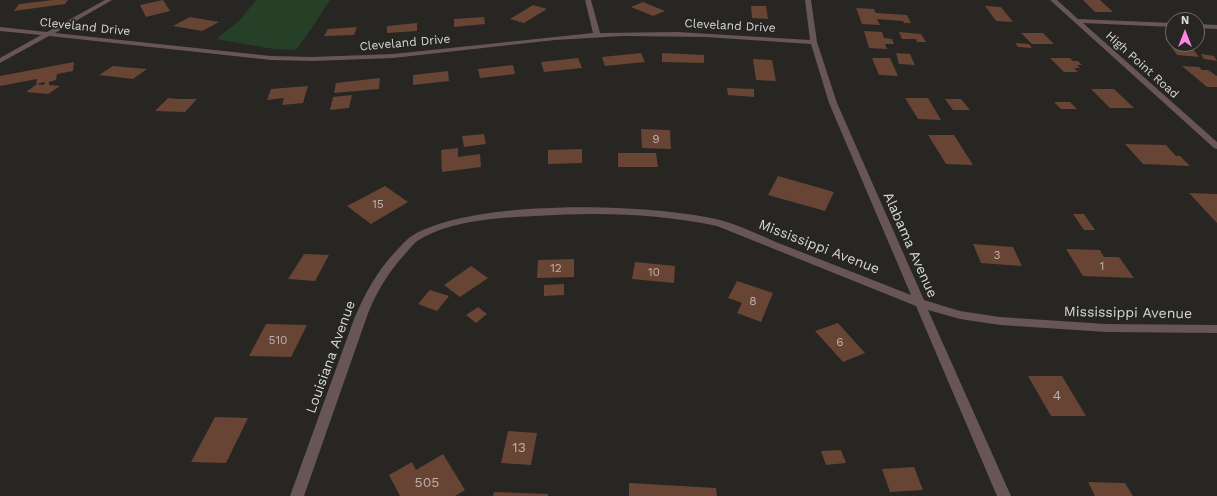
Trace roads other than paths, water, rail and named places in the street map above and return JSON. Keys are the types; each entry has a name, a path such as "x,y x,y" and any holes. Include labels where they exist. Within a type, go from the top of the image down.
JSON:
{"street":[{"path":"0,61 49,35 64,24 109,0"},
{"path":"588,0 597,35"},
{"name":"Alabama Avenue","path":"808,0 814,42 833,103 1004,496"},
{"name":"High Point Road","path":"1053,0 1217,146"},
{"path":"1077,21 1165,25"},
{"path":"1205,27 1217,28"},
{"name":"Cleveland Drive","path":"0,29 271,58 324,61 597,35 670,34 814,42"},
{"name":"Mississippi Avenue","path":"413,239 434,229 491,216 562,211 646,212 685,216 719,223 920,303 960,316 1000,322 1106,328 1217,329"},
{"name":"Louisiana Avenue","path":"297,496 370,294 386,267 413,239"}]}
